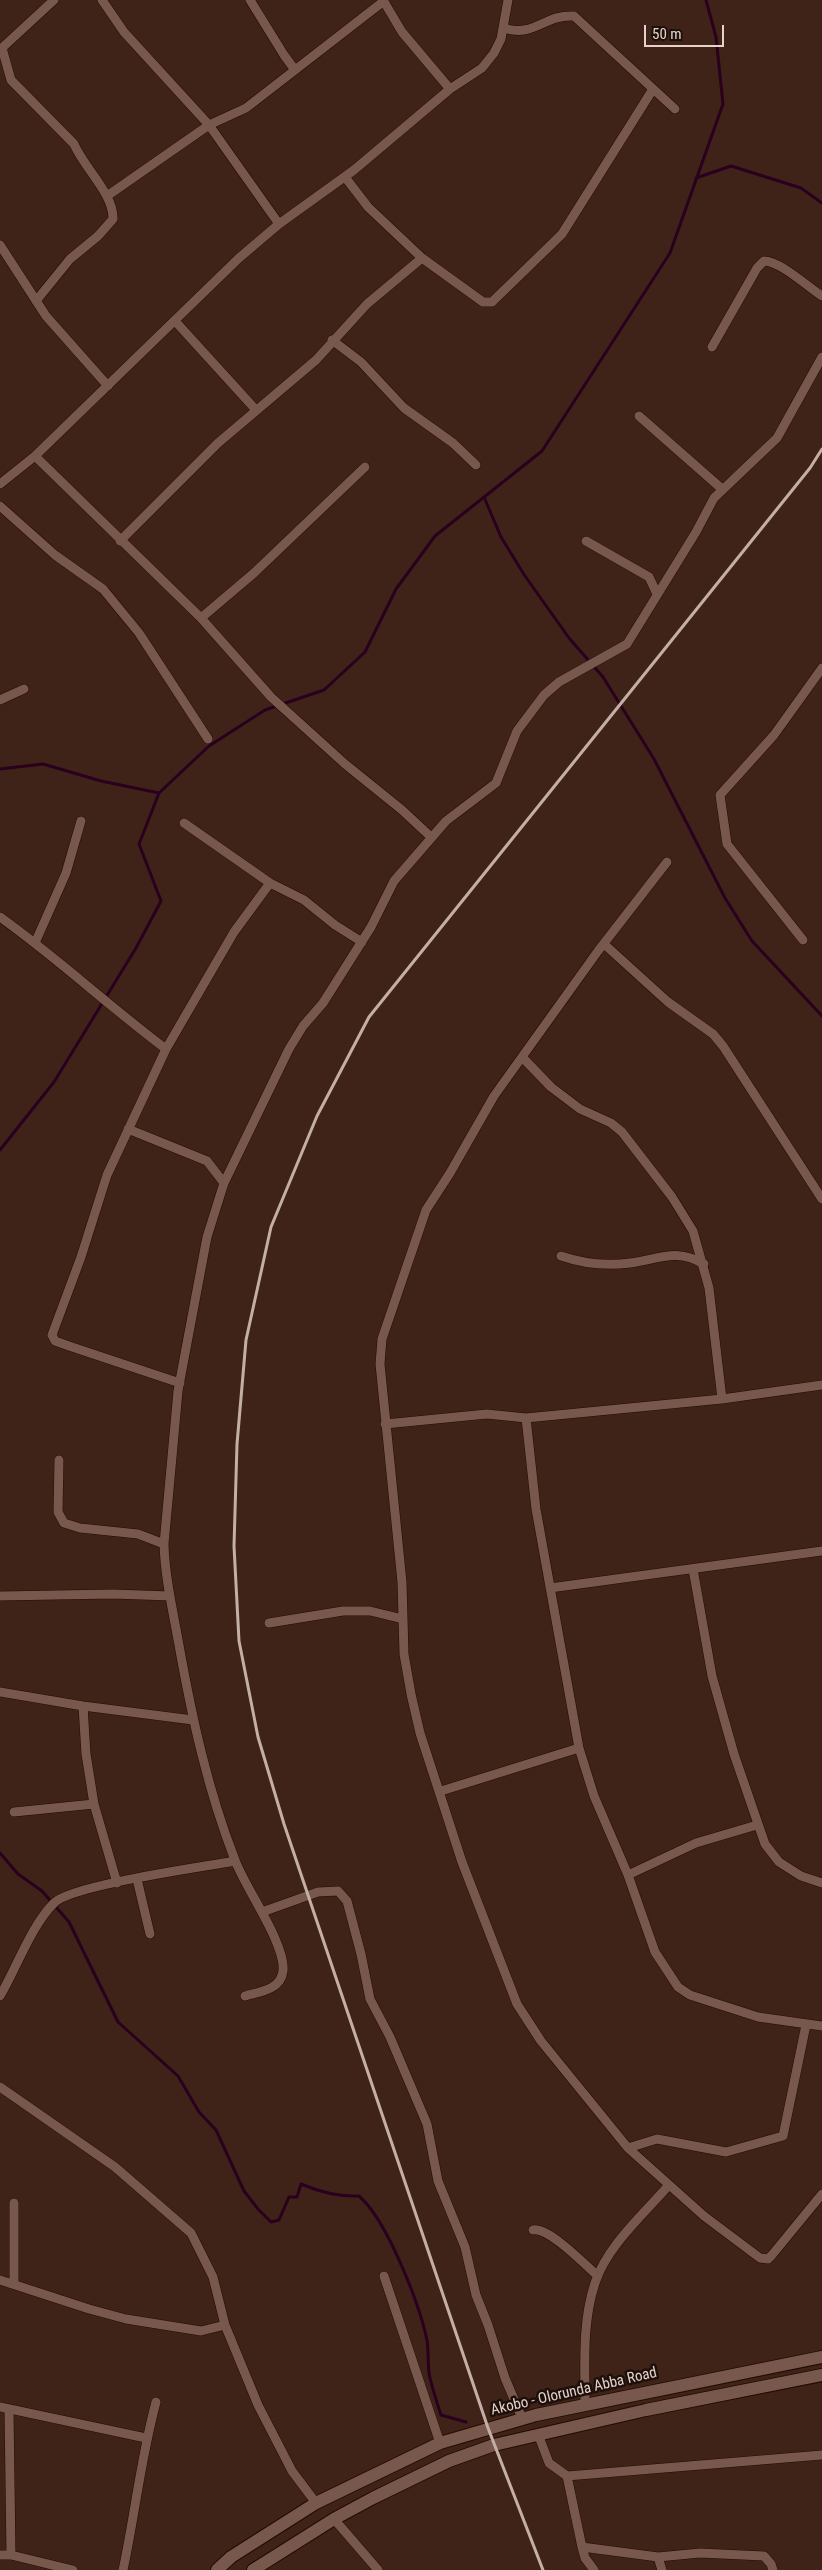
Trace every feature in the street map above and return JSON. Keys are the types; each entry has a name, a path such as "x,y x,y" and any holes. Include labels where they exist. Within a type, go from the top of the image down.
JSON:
{"main road":[{"name":"Akobo - Olorunda Abba Road","path":"217,2570 231,2557 316,2502 440,2443 522,2418 822,2357"},
{"path":"253,2570 334,2519 442,2465 509,2441 822,2375"},
{"path":"504,2424 509,2441"}],"street":[{"path":"36,301 70,259 109,225 113,219 113,212 106,196 79,156 72,141 14,84 6,65 2,48 54,0"},
{"path":"102,0 124,32 209,125 279,224"},
{"path":"250,0 273,39 296,70"},
{"path":"0,484 35,456 239,258 279,224 345,177 450,89 482,68 494,54 501,39 508,0"},
{"path":"106,196 209,125 246,108 384,1 402,32 450,89"},
{"path":"503,28 523,32 562,15 574,16 676,109"},
{"path":"345,177 368,207 422,258 483,302 492,302 562,234 653,90"},
{"path":"0,245 46,316 108,386"},
{"path":"120,541 218,443 316,360 332,340 367,304 422,258"},
{"path":"712,347 757,268 764,261 772,262 781,267 822,296"},
{"path":"175,321 256,410"},
{"path":"332,340 362,362 404,408 453,444 476,465"},
{"path":"245,1996 268,1990 275,1985 283,1971 270,1926 248,1891 235,1861 193,1720 164,1565 164,1544 180,1383 207,1237 224,1183 289,1049 302,1026 323,1003 362,942 389,888 446,820 496,784 517,730 544,694 559,682 618,651 627,644 722,489 757,459 777,438 822,357"},
{"path":"639,416 722,489"},
{"path":"35,456 201,618 271,697 345,764 402,810 431,837"},
{"path":"201,618 254,573 365,467"},
{"path":"0,506 55,555 103,589 139,633 208,739"},
{"path":"586,541 650,578 657,594"},
{"path":"803,940 727,844 720,795 774,736 821,672"},
{"path":"0,700 24,689"},
{"path":"35,943 66,873 80,821"},
{"path":"184,823 270,883 304,900 335,925 362,942"},
{"path":"667,862 604,944 494,1096 450,1173 426,1210 382,1340 380,1364 402,1582 404,1654 420,1733 441,1791 462,1862 517,2004 541,2041 628,2148 668,2186 735,2242 760,2258 768,2259 822,2194"},
{"path":"180,1383 55,1341 52,1335 81,1257 107,1175 166,1049 234,932 270,883"},
{"path":"0,917 166,1049"},
{"path":"604,944 668,1002 713,1034 723,1046 822,1200"},
{"path":"523,1058 551,1087 580,1109 611,1123 622,1132 672,1197 693,1231 704,1264 714,1322 722,1399"},
{"path":"128,1129 207,1161 224,1183"},
{"path":"561,1256 594,1264 615,1264 665,1255 684,1255 704,1264"},
{"path":"385,1424 487,1414 526,1418 722,1399 822,1385"},
{"path":"526,1418 536,1509 579,1748 594,1796 628,1875 655,1952 678,1987 690,1995 758,2017 822,2026"},
{"path":"59,1460 58,1512 64,1523 80,1528 138,1534 164,1544"},
{"path":"550,1588 822,1551"},
{"path":"693,1569 712,1676 757,1825 765,1844 779,1862 801,1876 822,1883"},
{"path":"0,1596 170,1596"},
{"path":"269,1623 318,1613 357,1610 370,1611 403,1619"},
{"path":"0,1692 83,1706 193,1720"},
{"path":"83,1706 86,1754 94,1804 117,1883"},
{"path":"441,1791 579,1748"},
{"path":"14,1812 94,1804"},
{"path":"628,1875 696,1843 757,1825"},
{"path":"0,1996 47,1911 64,1895 235,1861"},
{"path":"137,1879 150,1934"},
{"path":"262,1912 318,1892 338,1891 347,1901 361,1954 370,1999 397,2053 427,2124 438,2181 465,2246 476,2295 488,2325 504,2378 522,2418"},
{"path":"628,2148 657,2138 726,2152 783,2136 806,2025"},
{"path":"0,2087 115,2167 191,2233 213,2277 225,2325 258,2404 287,2462 316,2502"},
{"path":"585,2404 585,2329 598,2276 608,2256 668,2186"},
{"path":"14,2203 14,2283"},
{"path":"533,2230 539,2229 550,2235 598,2276"},
{"path":"384,2276 440,2443"},
{"path":"0,2280 14,2283 88,2309 126,2319 201,2331 225,2325"},
{"path":"123,2570 138,2500 146,2438 156,2402"},
{"path":"11,2555 4,2408 146,2438"},
{"path":"538,2434 549,2463 566,2476 585,2558 594,2570"},
{"path":"566,2476 822,2454"},
{"path":"334,2519 378,2570"},
{"path":"582,2546 658,2557 700,2554 764,2556 773,2570"},
{"path":"0,2555 11,2555 73,2570"},
{"path":"658,2557 662,2570"}],"waterway":[{"path":"0,1150 54,1082 136,948 161,901 139,844 159,793 209,746 265,710 324,690 365,652 396,589 435,536 542,451 670,253 723,104 716,37 706,0"},
{"path":"696,178 731,166 801,188 822,203"},
{"path":"484,497 501,537 525,576 569,638 603,677 654,759 725,898 752,941 822,1016"},
{"path":"0,769 43,764 101,781 159,793"},
{"path":"0,1853 18,1874 42,1891 69,1922 118,2022 178,2076 199,2112 216,2130 244,2191 271,2222 279,2220 289,2197 297,2197 301,2184 344,2196 359,2196 370,2208 391,2242 417,2305 427,2340 430,2378 441,2415 466,2422"}],"railway":[{"path":"543,2570 488,2428 284,1824 258,1737 239,1641 234,1546 237,1444 246,1340 271,1227 317,1116 369,1017 810,468 822,449"}]}
